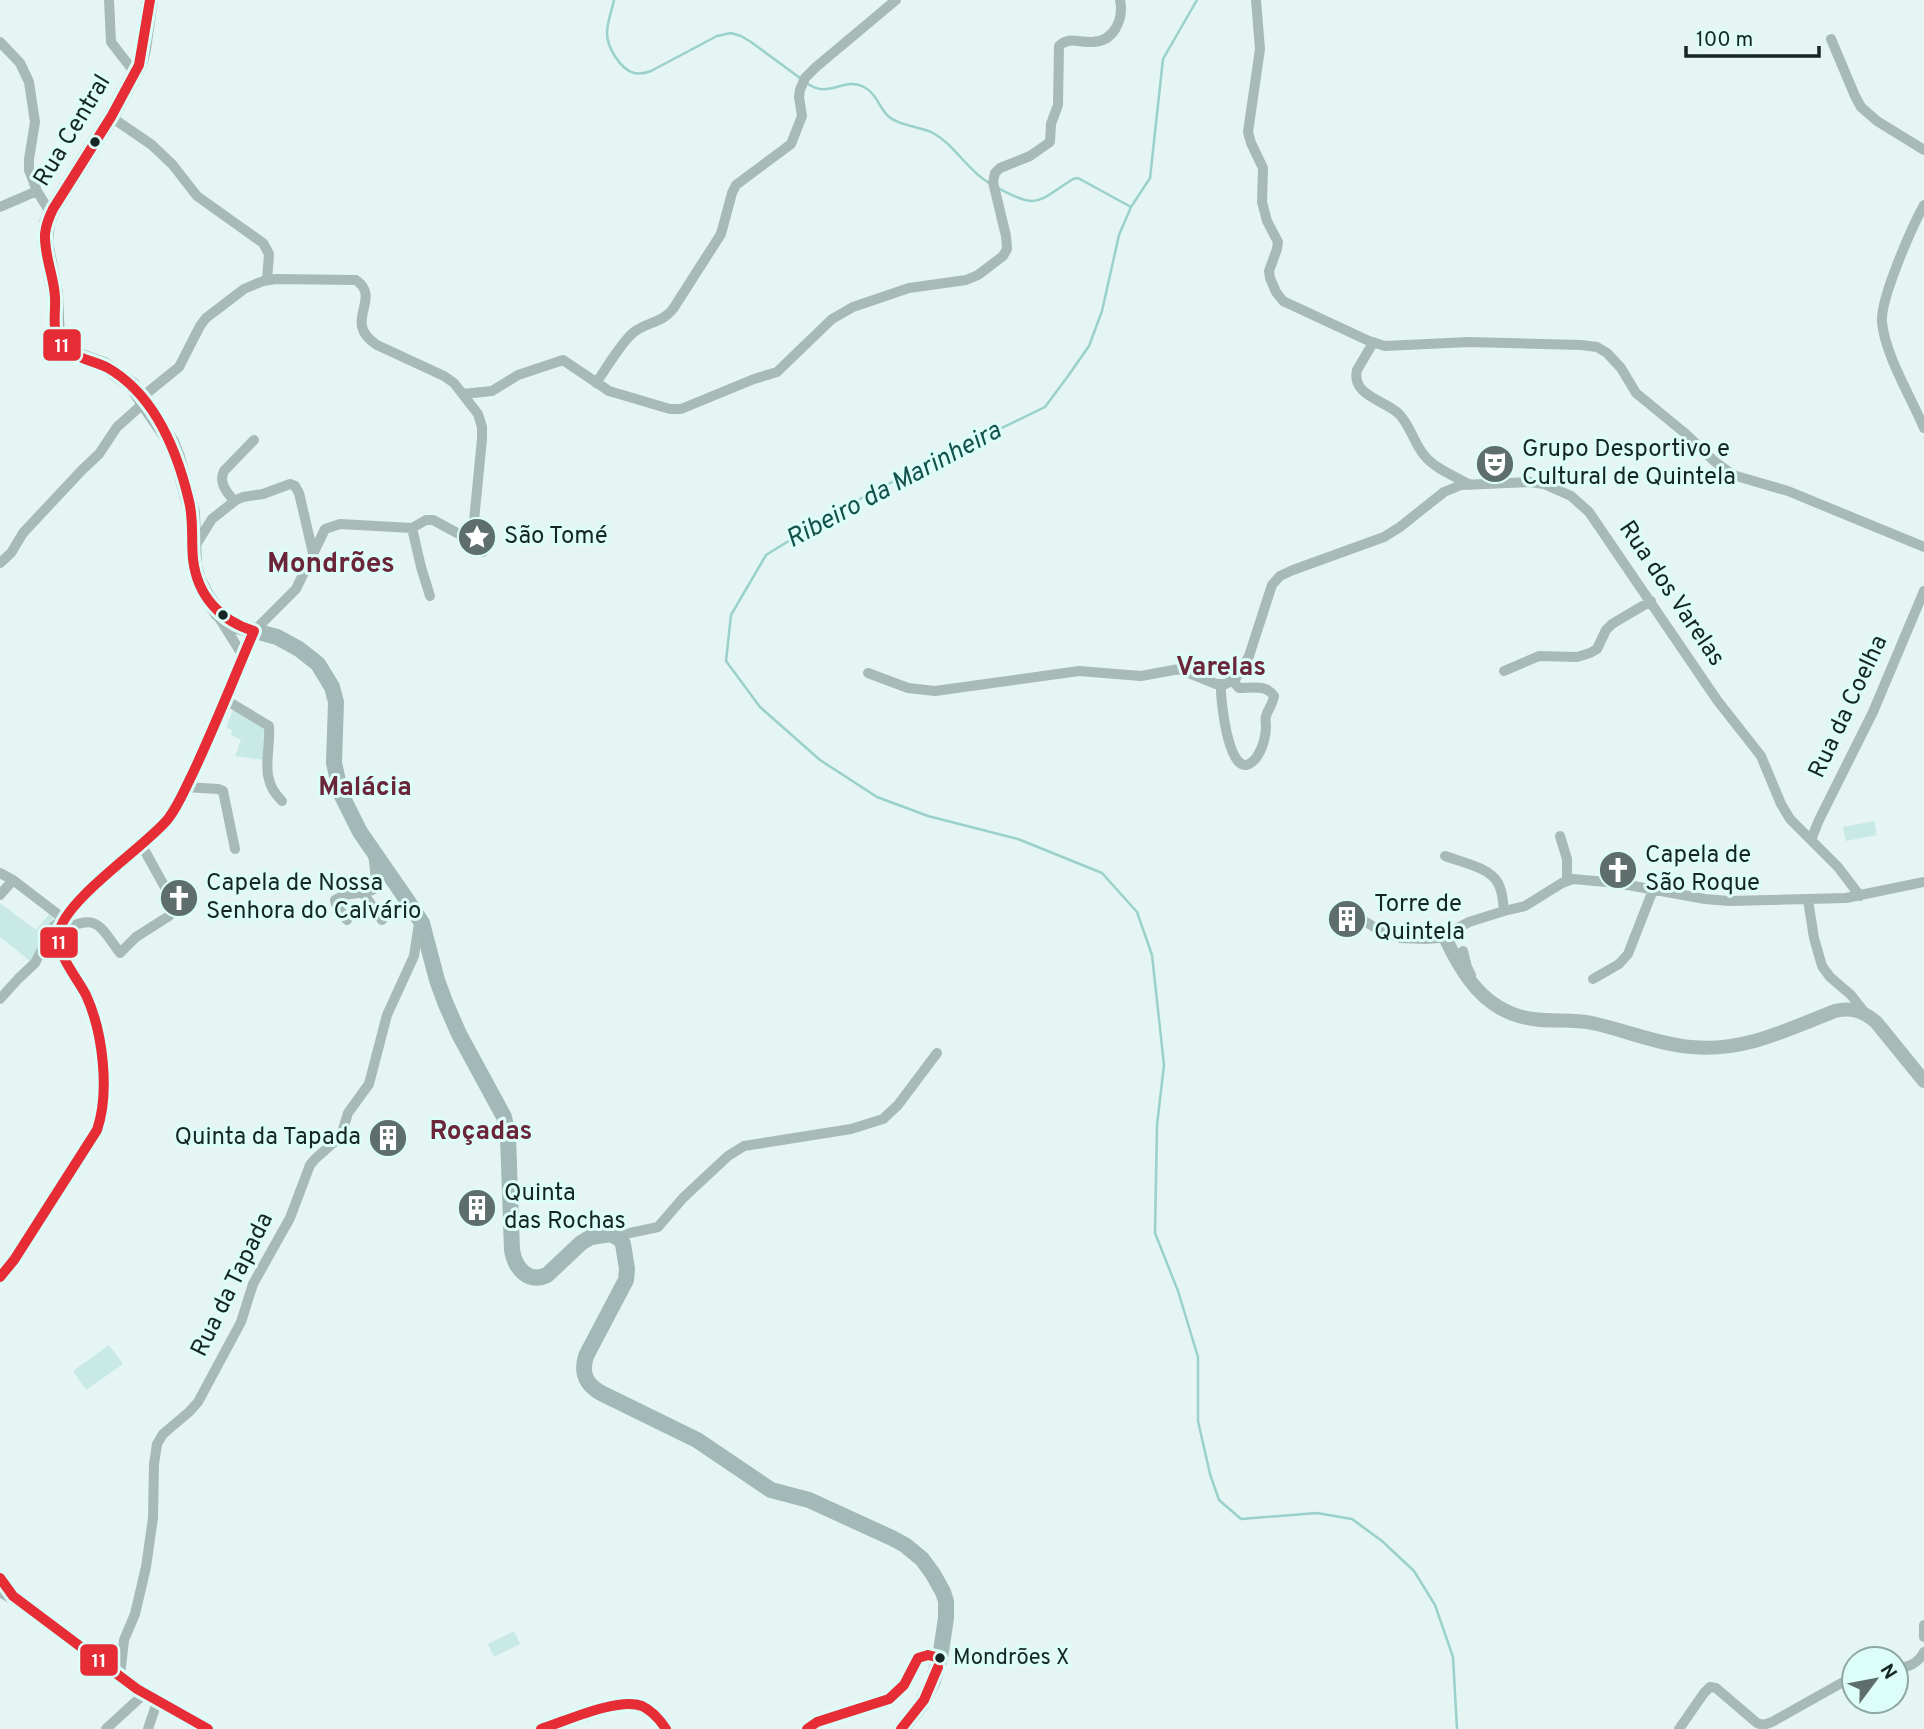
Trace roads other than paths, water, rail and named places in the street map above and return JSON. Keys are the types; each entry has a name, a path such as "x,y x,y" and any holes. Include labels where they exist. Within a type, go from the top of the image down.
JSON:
{"main road":[{"name":"Rua Central","path":"150,0 143,53 135,73 51,214 46,227 45,242 55,293 56,334 59,342 70,353 107,366 132,385 175,452 192,513 197,575 209,601"},
{"path":"209,601 230,623 277,637 296,647 318,664 333,690 336,702 334,758 337,783 350,815 420,920 443,997 459,1034 505,1120 515,1264 531,1277 540,1278 547,1275 588,1238 609,1234 618,1237 625,1249 627,1277 585,1359 583,1370 588,1384 697,1440 771,1490 813,1502 892,1538 917,1554 933,1574 946,1601 940,1658 924,1700 901,1729"}],"street":[{"path":"109,0 111,42 135,73"},
{"path":"596,383 630,335 663,319 673,309 721,234 734,187 793,142 802,116 799,94 804,80 896,0"},
{"path":"463,394 492,391 515,376 561,360 617,394 670,408 685,408 777,372 832,319 853,307 909,288 974,278 1003,256 1007,249 994,175 998,169 1028,157 1049,143 1051,124 1058,107 1060,44 1071,40 1094,43 1106,37 1122,15 1120,0"},
{"path":"1256,0 1260,52 1248,129 1251,143 1264,171 1261,197 1266,219 1278,240 1269,271 1270,280 1278,295 1288,304 1373,343 1398,347 1473,342 1597,347 1608,353 1619,365 1636,393 1733,475 1788,491 1924,547"},
{"path":"1831,39 1861,107 1877,121 1924,150"},
{"path":"0,42 20,63 29,82 35,126 29,166 37,191 51,214"},
{"path":"111,117 152,145 172,164 199,198 265,245 269,256 267,280"},
{"path":"0,207 37,191"},
{"path":"1924,205 1885,296 1881,313 1890,351 1924,428"},
{"path":"0,563 23,533 99,454 117,426 179,367 206,318 241,291 267,280 356,280 366,293 360,322 367,337 377,345 447,378 463,394 478,414 482,431 472,541"},
{"path":"1373,343 1357,370 1359,385 1373,398 1398,413 1428,459 1470,485"},
{"path":"234,501 223,485 222,476 254,440"},
{"name":"Rua dos Varelas","path":"1233,681 1249,656 1269,591 1280,576 1384,537 1401,527 1444,492 1455,487 1536,482 1551,486 1571,496 1589,512 1717,700 1761,756 1785,811 1838,867 1860,896"},
{"path":"193,549 212,519 234,501 293,485 299,494 313,553"},
{"path":"0,1277 14,1260 97,1130 103,1114 101,1057 96,1026 86,995 63,952 59,931 64,919 75,906 166,821 204,752 254,631 296,589 324,531 334,524 412,528 426,520 433,520 472,541 483,552"},
{"path":"412,528 430,596"},
{"name":"Rua da Coelha","path":"1811,840 1873,712 1924,591"},
{"path":"209,601 243,656"},
{"path":"1504,671 1539,656 1577,657 1590,653 1597,649 1612,624 1651,601"},
{"path":"868,673 908,688 927,691 945,691 1079,671 1133,676 1179,669 1221,685 1233,681 1239,688 1261,688 1275,696 1266,717 1263,744 1257,757 1249,764 1243,764 1237,759 1228,744 1221,685"},
{"path":"224,699 269,726 268,775 272,790 282,801"},
{"path":"185,787 223,791 235,849"},
{"path":"1560,836 1567,859 1567,881"},
{"path":"59,931 80,923 95,922 120,953 136,937 171,915 174,908 172,900 141,844"},
{"path":"373,850 375,909"},
{"path":"1444,856 1481,869 1496,880 1504,911"},
{"path":"0,873 64,919"},
{"path":"0,895 13,880"},
{"path":"1350,906 1364,921 1378,930 1412,939 1439,938 1469,922 1525,906 1567,881 1597,880 1716,900 1808,900 1860,896 1924,882"},
{"path":"347,920 336,905 336,900 345,894 372,891 376,886"},
{"path":"1593,979 1619,964 1628,954 1653,890"},
{"path":"363,893 382,920"},
{"path":"1808,900 1822,966 1867,1016"},
{"path":"0,999 35,963 55,924 64,919"},
{"name":"Rua da Tapada","path":"120,1676 124,1640 135,1614 145,1571 153,1518 157,1444 163,1434 198,1402 241,1322 253,1284 290,1218 310,1165 341,1136 348,1113 367,1087 372,1077 387,1015 414,956 420,920"},
{"path":"1444,935 1469,982 1483,996 1529,1019 1588,1022 1676,1044 1710,1048 1760,1041 1839,1010 1855,1010 1880,1026 1924,1081"},
{"path":"1463,951 1470,973 1492,1000 1503,1008"},
{"path":"618,1237 661,1225 683,1198 728,1156 744,1146 851,1129 886,1116 898,1105 937,1053"},
{"path":"0,1578 7,1593 144,1694 208,1729"},
{"path":"1924,1625 1924,1637"},
{"path":"1910,1665 1924,1653"},
{"path":"807,1729 817,1722 889,1699 900,1690 918,1658 928,1655 940,1658"},
{"path":"1679,1729 1710,1687 1716,1688 1753,1720 1763,1725 1840,1684"},
{"path":"106,1729 144,1694"},
{"path":"148,1729 157,1702"},
{"path":"541,1729 625,1702 652,1712 666,1729"}],"waterway":[{"path":"614,0 608,25 608,39 619,62 629,71 651,71 717,36 731,33 751,42 800,78"},
{"name":"Ribeiro da Marinheira","path":"1197,0 1163,59 1150,178 1131,207 1119,235 1102,311 1089,346 1068,376 1045,407 839,510 766,555 731,615 726,661 760,707 820,760 877,797 928,816 1018,839 1102,873 1137,912 1152,955 1164,1065 1157,1125 1155,1233 1178,1291 1198,1357 1198,1421 1219,1500 1241,1519 1317,1513 1352,1519 1382,1541 1414,1571 1435,1605 1453,1657 1457,1729"},
{"path":"808,84 823,89 850,84 864,87 872,93 888,116 941,138 989,183"},
{"path":"998,188 1030,201 1044,198 1078,178 1131,207"}],"place":[{"name":"Grupo Desportivo e Cultural de Quintela","path":"1495,464"},
{"name":"São Tomé","path":"477,537"},
{"name":"Capela de São Roque","path":"1618,870"},
{"name":"Capela de Nossa Senhora do Calvário","path":"179,898"},
{"name":"Torre de Quintela","path":"1347,919"},
{"name":"Quinta da Tapada","path":"388,1138"},
{"name":"Quinta das Rochas","path":"477,1208"},
{"name":"Mondrões X","path":"940,1658"}],"district":[{"name":"Mondrões","path":"331,565"},
{"name":"Varelas","path":"1221,668"},
{"name":"Malácia","path":"365,788"},
{"name":"Roçadas","path":"481,1132"}]}
